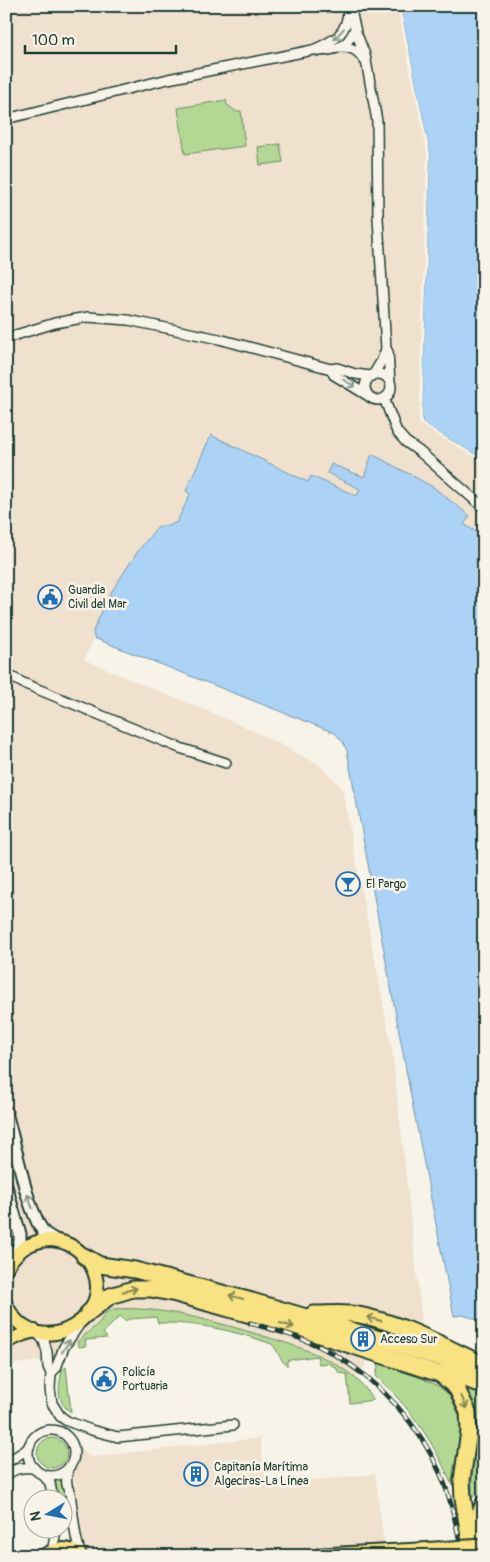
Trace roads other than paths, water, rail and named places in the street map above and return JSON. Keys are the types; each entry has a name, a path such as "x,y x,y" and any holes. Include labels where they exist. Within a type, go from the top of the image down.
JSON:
{"highway":[{"path":"84,1256 100,1265 141,1272 479,1367"},
{"path":"86,1316 110,1296 133,1289 151,1289 176,1294 304,1330 440,1374 458,1389 468,1412 469,1431 462,1480 472,1556"},
{"path":"294,1314 357,1314 411,1331 479,1367 484,1375"},
{"path":"384,1340 411,1331"},
{"path":"440,1374 450,1373 484,1386"},
{"path":"479,1556 476,1537 477,1520 484,1503"},
{"path":"422,1553 484,1547"},
{"path":"49,1554 64,1550 71,1551 80,1556"},
{"path":"321,1556 484,1553"}],"main road":[{"path":"6,1112 32,1209 38,1223 44,1233 55,1240 71,1246 84,1256 93,1270 96,1287 94,1302 86,1316 70,1329 54,1334 36,1332 24,1334 6,1342"},
{"path":"6,1186 20,1234 20,1242 15,1255 6,1270"},
{"path":"15,1255 22,1249 38,1242 55,1240"},
{"path":"6,1304 20,1323 36,1332"}],"street":[{"path":"331,369 334,375 375,400 384,398 390,392 378,218 377,120 365,55 349,6"},
{"path":"6,119 168,79 314,50 334,40 341,34 346,26 349,6"},
{"path":"340,47 348,42 355,29"},
{"path":"314,50 319,51 340,47 353,48 364,59 370,79"},
{"path":"6,338 55,323 88,317 128,320 219,339 331,369 337,368 355,374 380,374 390,383"},
{"path":"368,395 365,387 368,378 382,360 386,348"},
{"path":"384,398 397,432 406,442 484,508"},
{"path":"6,674 23,683 180,748 226,763"},
{"path":"6,1226 8,1236 6,1244"},
{"path":"51,1373 56,1368 64,1347 86,1316"},
{"path":"36,1332 44,1341 47,1352 48,1367 51,1373 51,1395 55,1409 60,1416 78,1426 118,1437 233,1425"},
{"path":"6,1463 26,1450 37,1436 48,1431 65,1435 74,1450 72,1462 66,1476 80,1556"},
{"path":"30,1445 29,1457 34,1468"},
{"path":"6,1474 23,1467 34,1468 43,1474 50,1483 51,1490"},
{"path":"43,1474 55,1476 68,1469"},
{"path":"49,1554 53,1540"}],"water":[{"path":"400,6 484,6 484,460 422,423 430,153"},
{"path":"211,435 308,482 311,476 357,496 360,489 327,473 331,464 364,477 372,454 433,487 470,516 464,524 484,537 484,1321 462,1315 454,1316 347,751 343,742 335,733 94,638 93,631 110,594 138,551 158,526 168,526 177,522 190,494 186,491"}],"railway":[{"path":"250,1323 302,1339 332,1353 350,1364 382,1390 396,1405 421,1438 441,1475 451,1505 463,1556"}],"place":[{"name":"Guardia Civil del Mar","path":"50,597"},
{"name":"El Pargo","path":"348,884"},
{"name":"Acceso Sur","path":"363,1339"},
{"name":"Policía Portuaria","path":"104,1379"},
{"name":"Capitanía Marítima Algeciras-La Línea","path":"196,1474"}]}
